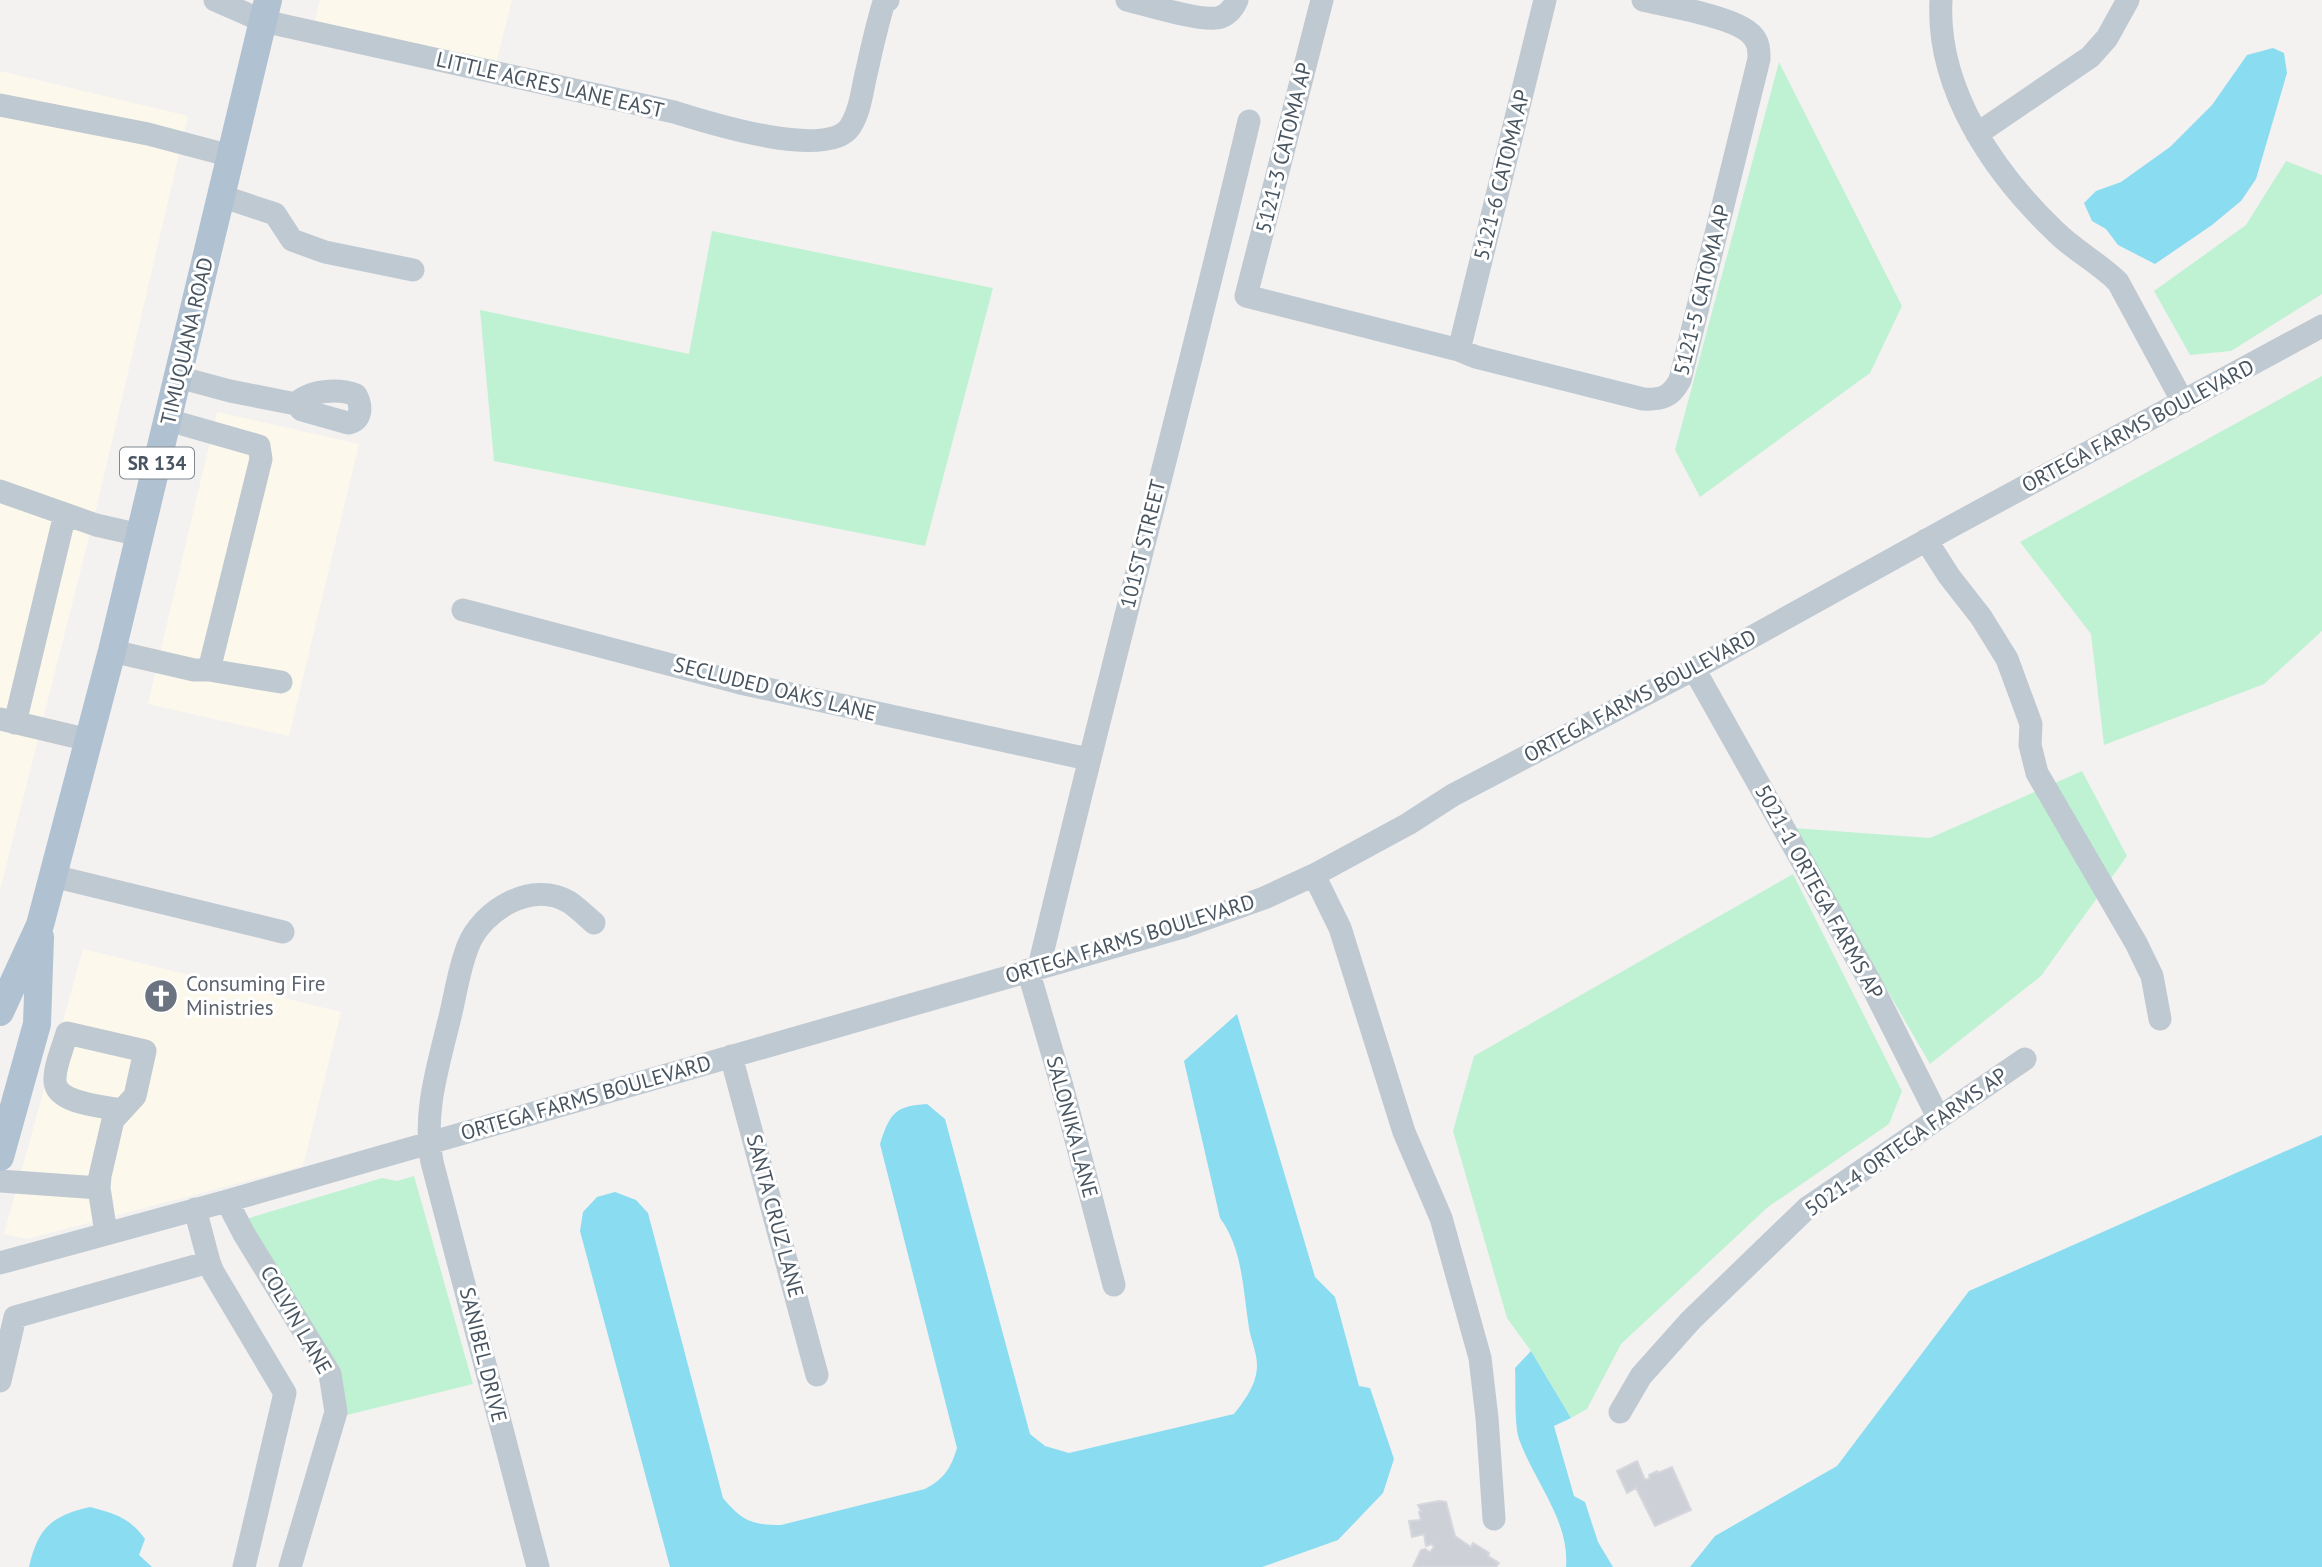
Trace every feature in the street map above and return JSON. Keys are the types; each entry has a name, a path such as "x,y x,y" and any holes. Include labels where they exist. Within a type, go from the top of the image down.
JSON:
{"main road":[{"name":"TIMUQUANA ROAD","path":"0,1012 40,925 112,651 266,11"},
{"name":"TIMUQUANA ROAD","path":"0,1157 37,1024 40,925"}],"street":[{"name":"LITTLE ACRES LANE EAST","path":"215,0 674,112 728,129 788,139 837,138 849,130 857,112 875,30 884,2 888,0"},
{"path":"1127,0 1204,18 1218,18 1232,10 1237,0"},
{"name":"5121-3 CATOMA AP","path":"1246,296 1322,0"},
{"name":"5121-6 CATOMA AP","path":"1459,350 1545,0"},
{"name":"5121-5 CATOMA AP","path":"1246,296 1643,399 1660,400 1673,393 1680,380 1754,81 1759,45 1751,33 1735,24 1643,0"},
{"path":"1941,0 1940,20 1948,69 1961,106 1977,134 1997,166 2057,233 2103,266 2118,282 2183,402"},
{"path":"1977,134 2090,57 2107,38 2128,0"},
{"path":"0,105 148,134 231,156"},
{"name":"101ST STREET","path":"1034,968 1210,285 1249,121"},
{"path":"221,197 275,214 292,240 325,252 413,270"},
{"name":"ORTEGA FARMS BOULEVARD","path":"0,1263 228,1201 1183,927 1264,898 1314,875 1408,824 1453,795 1694,668 2322,326"},
{"path":"178,377 296,404"},
{"path":"168,420 259,446 261,459 209,670"},
{"path":"0,491 96,525 140,535"},
{"path":"65,514 4,723 89,740"},
{"path":"1926,540 2007,659 2031,724 2030,746 2036,772 2136,943 2152,976 2160,1019"},
{"name":"SECLUDED OAKS LANE","path":"463,610 740,683 1088,759"},
{"path":"112,651 194,670 281,682"},
{"name":"5021-1 ORTEGA FARMS AP","path":"1694,668 1869,980 1938,1117"},
{"path":"1314,875 1340,928 1404,1132 1441,1218 1459,1282 1480,1358 1494,1519"},
{"path":"53,876 283,932"},
{"name":"SANIBEL DRIVE","path":"538,1567 428,1143 431,1097 468,945 483,922 505,904 526,896 536,896 568,901 594,923"},
{"name":"SALONIKA LANE","path":"1034,968 1114,1286"},
{"path":"106,1233 99,1188 100,1176 113,1120 135,1096 145,1051 67,1034 55,1080 57,1091 66,1098 121,1110"},
{"path":"30,1049 61,1058"},
{"name":"SANTA CRUZ LANE","path":"731,1056 817,1375"},
{"name":"5021-4 ORTEGA FARMS AP","path":"1620,1412 1641,1376 1691,1320 1807,1208 2025,1059"},
{"path":"0,1181 99,1188"},
{"name":"COLVIN LANE","path":"228,1201 244,1234 330,1374 336,1412 290,1567"},
{"path":"195,1209 213,1272 285,1393 244,1567"},
{"path":"0,1381 15,1317 209,1262"}],"shaded area":[{"path":"320,0 512,0 495,67 314,25"},
{"path":"0,71 188,116 97,505 0,890"},
{"path":"217,412 359,444 289,736 148,704"},
{"path":"83,949 341,1012 303,1166 27,1239 4,1234"}],"green space":[{"path":"1779,62 1902,306 1870,373 1700,497 1675,450"},
{"path":"2286,161 2322,175 2322,294 2231,351 2190,355 2154,291 2246,225"},
{"path":"712,231 993,288 925,546 494,461 480,310 689,354"},
{"path":"2322,376 2322,631 2264,684 2104,745 2091,634 2020,542"},
{"path":"2082,771 2127,856 2041,976 1930,1064 1793,828 1930,838"},
{"path":"1793,874 1902,1091 1889,1124 1768,1207 1621,1344 1587,1409 1571,1418 1531,1351 1507,1318 1453,1131 1474,1056"},
{"path":"414,1176 473,1384 343,1416 246,1219 382,1178 397,1181"}],"water":[{"path":"2273,48 2284,53 2287,73 2256,179 2241,201 2212,225 2155,264 2118,245 2106,229 2092,221 2084,203 2096,191 2121,182 2170,147 2212,105 2247,55"},
{"path":"1237,1014 1315,1277 1335,1297 1359,1386 1370,1388 1394,1459 1383,1493 1338,1540 1262,1567 670,1567 580,1231 583,1212 597,1197 615,1192 636,1200 648,1213 723,1498 742,1517 755,1523 781,1525 925,1489 942,1477 955,1455 957,1448 880,1144 891,1118 901,1109 908,1107 927,1104 945,1119 1030,1434 1045,1446 1069,1453 1234,1414 1253,1385 1257,1360 1238,1257 1228,1230 1220,1218 1184,1061"},
{"path":"2322,1135 2322,1567 1690,1567 1715,1536 1837,1466 1969,1291"},
{"path":"1531,1351 1571,1418 1554,1426 1574,1496 1585,1502 1598,1542 1613,1567 1566,1567 1566,1550 1557,1517 1525,1455 1517,1432 1515,1368"},
{"path":"90,1507 114,1514 133,1526 145,1539 139,1555 152,1567 29,1567 37,1542 48,1526 65,1515"}],"building":[{"path":"1637,1461 1645,1480 1657,1471 1658,1473 1672,1467 1691,1510 1655,1526 1636,1488 1627,1493 1617,1471"},
{"path":"1446,1502 1455,1536 1471,1547 1473,1543 1489,1553 1488,1556 1499,1563 1496,1567 1413,1567 1421,1550 1430,1552 1434,1547 1432,1544 1426,1546 1424,1534 1412,1537 1409,1521 1421,1520 1418,1505"}],"place":[{"name":"Consuming Fire Ministries","path":"161,996"}]}
